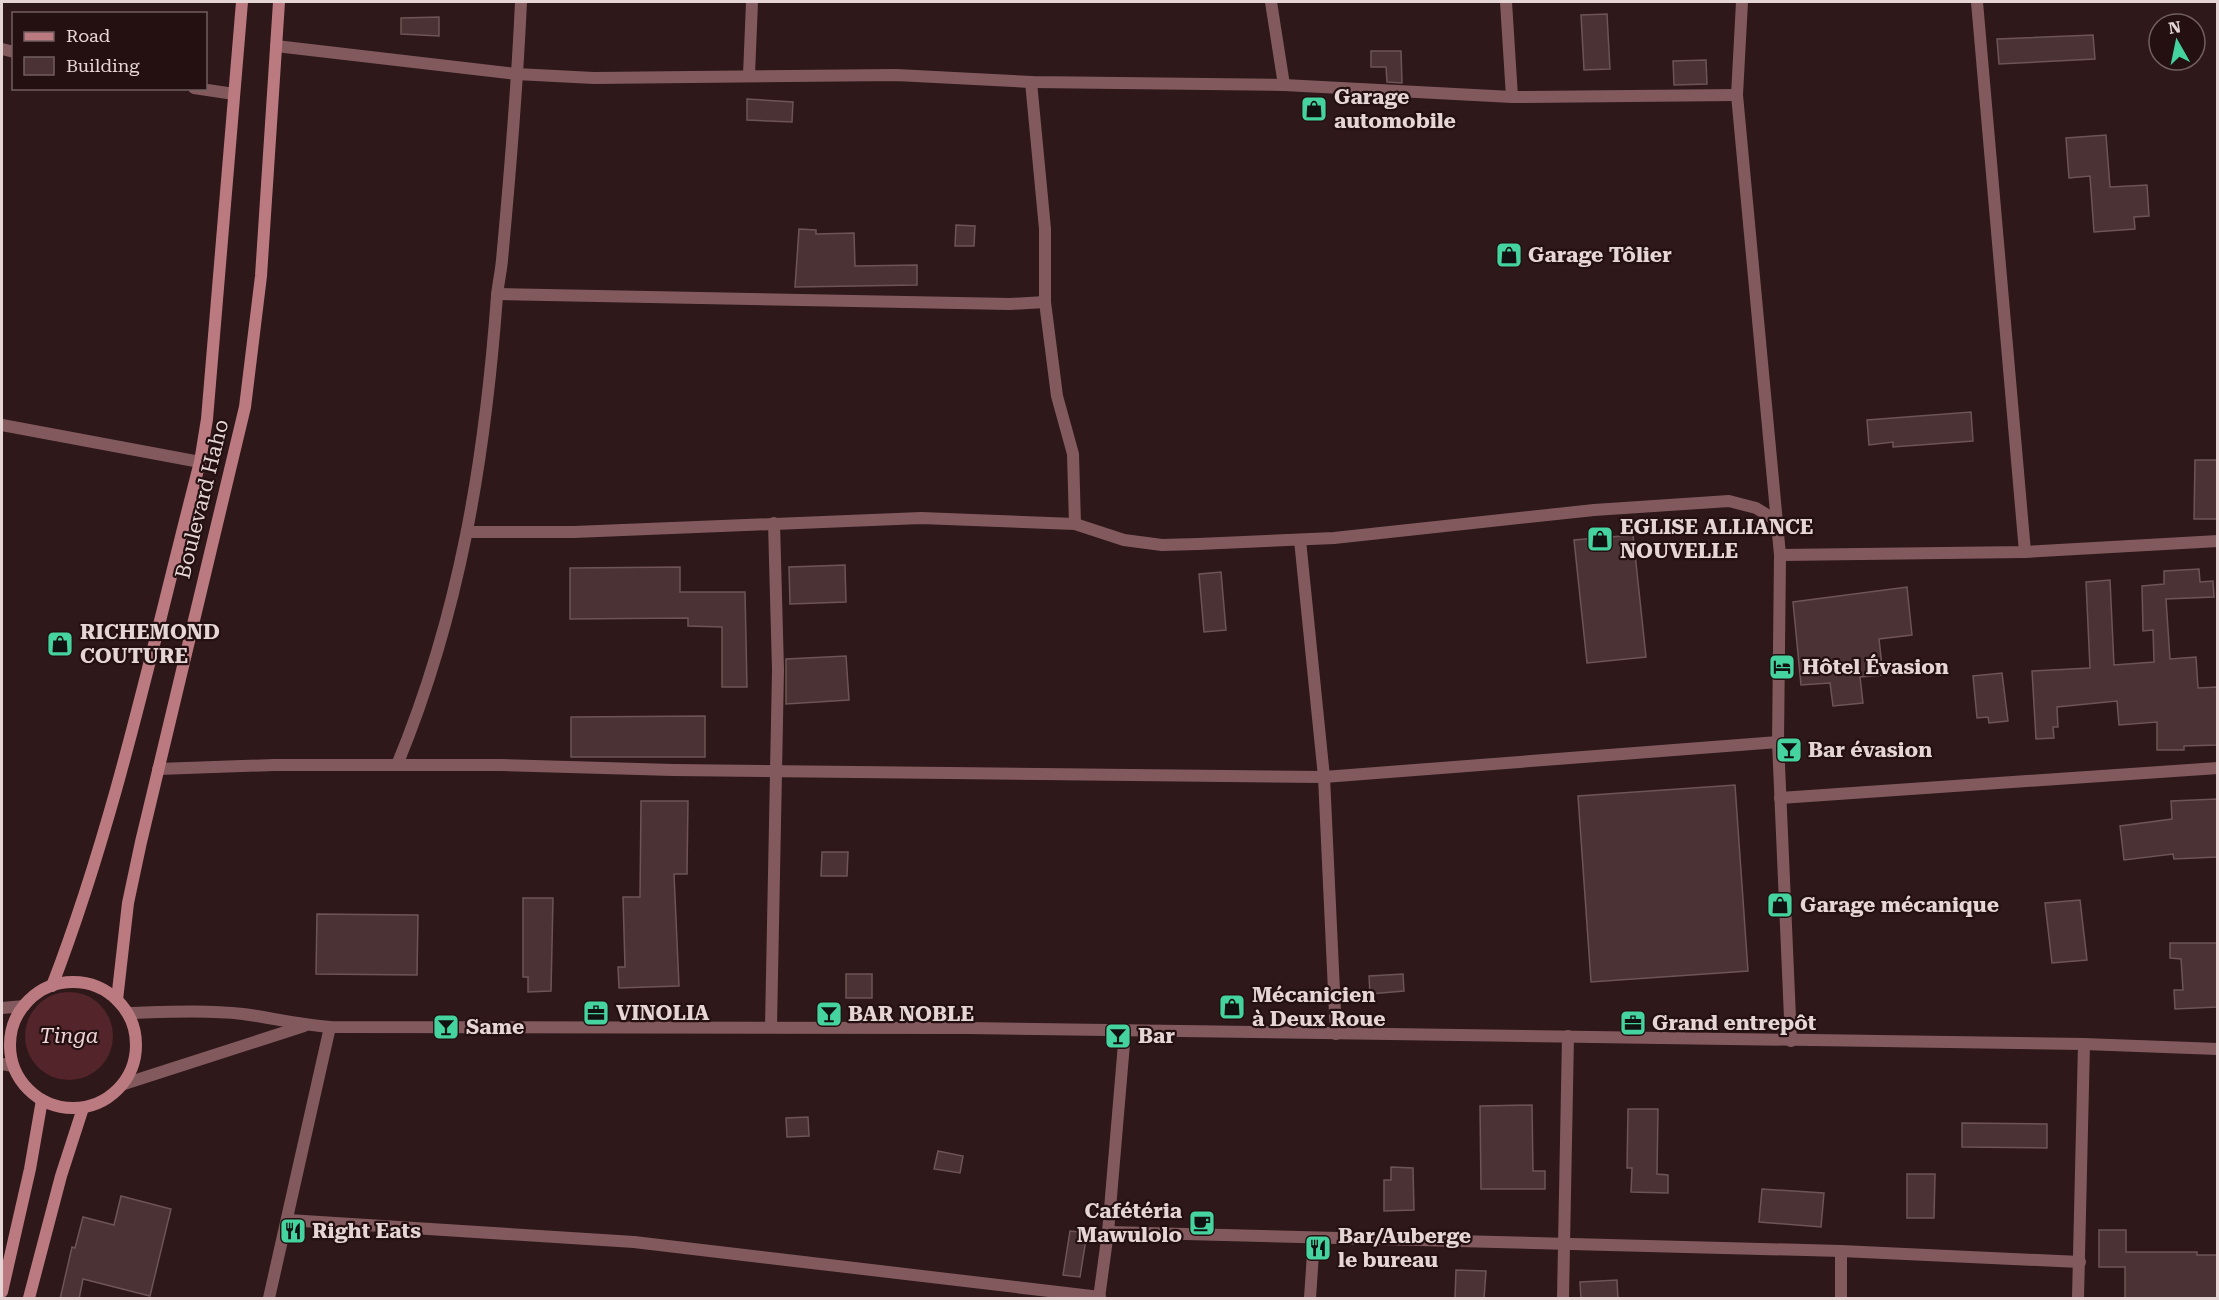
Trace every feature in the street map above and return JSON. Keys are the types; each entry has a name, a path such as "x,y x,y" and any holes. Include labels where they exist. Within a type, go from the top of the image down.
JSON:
{"main road":[{"name":"Boulevard Haho","path":"52,986 77,922 120,777 200,462 208,407 243,2"},
{"name":"Boulevard Haho","path":"117,999 128,903 245,407 261,276 279,2"},
{"path":"69,982 86,984 103,990 117,999 128,1013 136,1037 136,1049 135,1062 124,1084 112,1095 84,1108 63,1108 42,1100 23,1084 7,1065 10,1041 17,1017 24,1006 42,991 69,982"},
{"path":"2,1292 30,1169 42,1100"},
{"path":"29,1299 62,1176 84,1108"}],"street":[{"path":"398,765 416,720 443,635 461,569 473,507 488,399 521,2"},
{"path":"749,75 752,2"},
{"path":"1271,2 1284,85"},
{"path":"1506,2 1512,97"},
{"path":"1742,2 1737,95 1780,555 1778,742 1791,1041"},
{"path":"1977,2 2025,552"},
{"path":"276,46 516,74 594,78 896,75 1031,81 1284,85 1512,97 1737,95"},
{"path":"1031,81 1045,229 1045,302 1057,396 1073,453 1075,524"},
{"path":"207,90 234,94"},
{"path":"497,294 999,304 1045,302"},
{"path":"2,425 200,462"},
{"path":"467,532 574,532 921,518 1075,524 1124,540 1162,545 1300,540 1692,502 1730,501 1756,508 1777,521"},
{"path":"771,1027 778,670 774,523"},
{"path":"1300,540 1324,777 1336,1034"},
{"path":"1780,555 2025,552 2217,541"},
{"path":"158,770 274,765 398,765 1324,777 1778,742"},
{"path":"1780,798 2217,768"},
{"path":"2,1008 24,1006"},
{"path":"128,1013 187,1011 243,1014 305,1026 330,1027 771,1027 1568,1036 2084,1044 2217,1049"},
{"path":"124,1084 305,1026"},
{"path":"269,1299 330,1027"},
{"path":"288,1220 634,1242 1099,1298 1108,1232 1125,1032"},
{"path":"1563,1299 1568,1036"},
{"path":"2078,1299 2084,1044"},
{"path":"1108,1232 1314,1239 1563,1242 2079,1262"},
{"path":"1310,1299 1314,1239"},
{"path":"1841,1251 1841,1299"}],"green space":[{"name":"Tinga","path":"69,992 86,996 100,1005 109,1019 113,1036 109,1053 100,1067 86,1076 69,1080 52,1076 38,1067 29,1053 25,1036 29,1019 38,1005 52,996"}],"building":[{"path":"1607,14 1610,69 1584,70 1581,15"},
{"path":"439,17 439,36 401,34 401,18"},
{"path":"2093,35 2095,59 1999,64 1997,39"},
{"path":"1371,51 1401,51 1402,83 1387,82 1386,67 1371,67"},
{"path":"1706,60 1707,84 1674,85 1673,61"},
{"path":"747,99 793,102 792,122 747,120"},
{"path":"2106,135 2110,187 2147,185 2149,216 2134,217 2135,229 2094,232 2090,176 2069,178 2066,138"},
{"path":"956,225 975,226 974,246 955,246"},
{"path":"799,229 816,230 816,234 854,233 855,266 917,265 917,285 795,287"},
{"path":"1971,412 1973,441 1893,447 1893,442 1869,445 1867,420"},
{"path":"2195,460 2217,460 2217,519 2194,519"},
{"path":"1633,535 1646,657 1587,663 1574,540"},
{"path":"845,565 846,602 790,604 789,567"},
{"path":"680,567 680,592 745,592 747,687 722,687 722,627 688,626 688,618 570,619 570,568"},
{"path":"2199,569 2200,582 2213,581 2214,597 2166,599 2170,659 2196,657 2198,688 2217,687 2217,745 2184,746 2184,750 2157,750 2157,722 2119,725 2117,701 2057,707 2058,727 2053,727 2054,738 2036,739 2032,671 2090,668 2086,582 2110,580 2114,665 2154,662 2153,630 2143,631 2142,586 2164,584 2164,571"},
{"path":"1221,572 1226,630 1204,632 1199,574"},
{"path":"1907,587 1912,635 1879,639 1883,675 1860,677 1863,703 1833,706 1830,683 1801,685 1793,602"},
{"path":"846,656 849,700 786,704 786,659"},
{"path":"2002,673 2008,721 1989,723 1988,717 1977,718 1973,676"},
{"path":"705,716 705,757 571,757 571,717"},
{"path":"1735,785 1748,971 1591,982 1578,796"},
{"path":"2217,799 2217,857 2174,859 2173,854 2124,860 2120,826 2172,819 2171,801"},
{"path":"641,801 688,801 687,874 674,874 679,986 619,988 618,967 625,967 623,897 640,897"},
{"path":"822,852 848,852 847,876 821,876"},
{"path":"523,898 553,898 551,991 528,992 528,977 523,977"},
{"path":"2080,900 2087,960 2052,963 2045,903"},
{"path":"317,914 418,915 417,975 316,974"},
{"path":"2170,943 2217,943 2217,1007 2175,1009 2174,990 2183,990 2181,959 2170,958"},
{"path":"846,974 872,974 872,998 846,998"},
{"path":"1403,974 1404,991 1370,994 1369,976"},
{"path":"1532,1105 1533,1171 1545,1171 1545,1189 1481,1189 1480,1106"},
{"path":"1628,1109 1658,1109 1657,1174 1668,1175 1668,1193 1631,1192 1632,1168 1627,1168"},
{"path":"808,1117 809,1136 787,1137 786,1118"},
{"path":"1962,1123 2047,1124 2047,1148 1962,1147"},
{"path":"938,1151 963,1156 960,1173 934,1169"},
{"path":"1391,1167 1413,1168 1414,1210 1384,1211 1384,1180 1391,1180"},
{"path":"1907,1174 1935,1174 1934,1218 1907,1218"},
{"path":"1762,1189 1824,1193 1821,1227 1759,1222"},
{"path":"121,1196 171,1209 150,1296 83,1279 79,1299 60,1299 72,1247 75,1248 83,1217 114,1225"},
{"path":"2099,1230 2126,1230 2126,1252 2197,1252 2197,1255 2217,1255 2217,1299 2125,1299 2125,1267 2099,1267"},
{"path":"1070,1231 1087,1233 1080,1277 1063,1275"},
{"path":"1456,1270 1486,1271 1484,1299 1455,1299"},
{"path":"1617,1280 1618,1299 1581,1299 1580,1282"}],"place":[{"name":"Garage automobile","path":"1314,109"},
{"name":"Garage Tôlier","path":"1509,255"},
{"name":"EGLISE ALLIANCE NOUVELLE","path":"1600,539"},
{"name":"RICHEMOND COUTURE","path":"60,644"},
{"name":"Hôtel Évasion","path":"1782,667"},
{"name":"Bar évasion","path":"1789,750"},
{"name":"Garage mécanique","path":"1780,905"},
{"name":"Mécanicien à Deux Roue","path":"1232,1007"},
{"name":"VINOLIA","path":"596,1013"},
{"name":"BAR NOBLE","path":"829,1014"},
{"name":"Grand entrepôt","path":"1633,1023"},
{"name":"Same","path":"446,1027"},
{"name":"Bar","path":"1118,1036"},
{"name":"Cafétéria Mawulolo","path":"1202,1223"},
{"name":"Right Eats","path":"293,1231"},
{"name":"Bar/Auberge le bureau","path":"1318,1248"}]}
